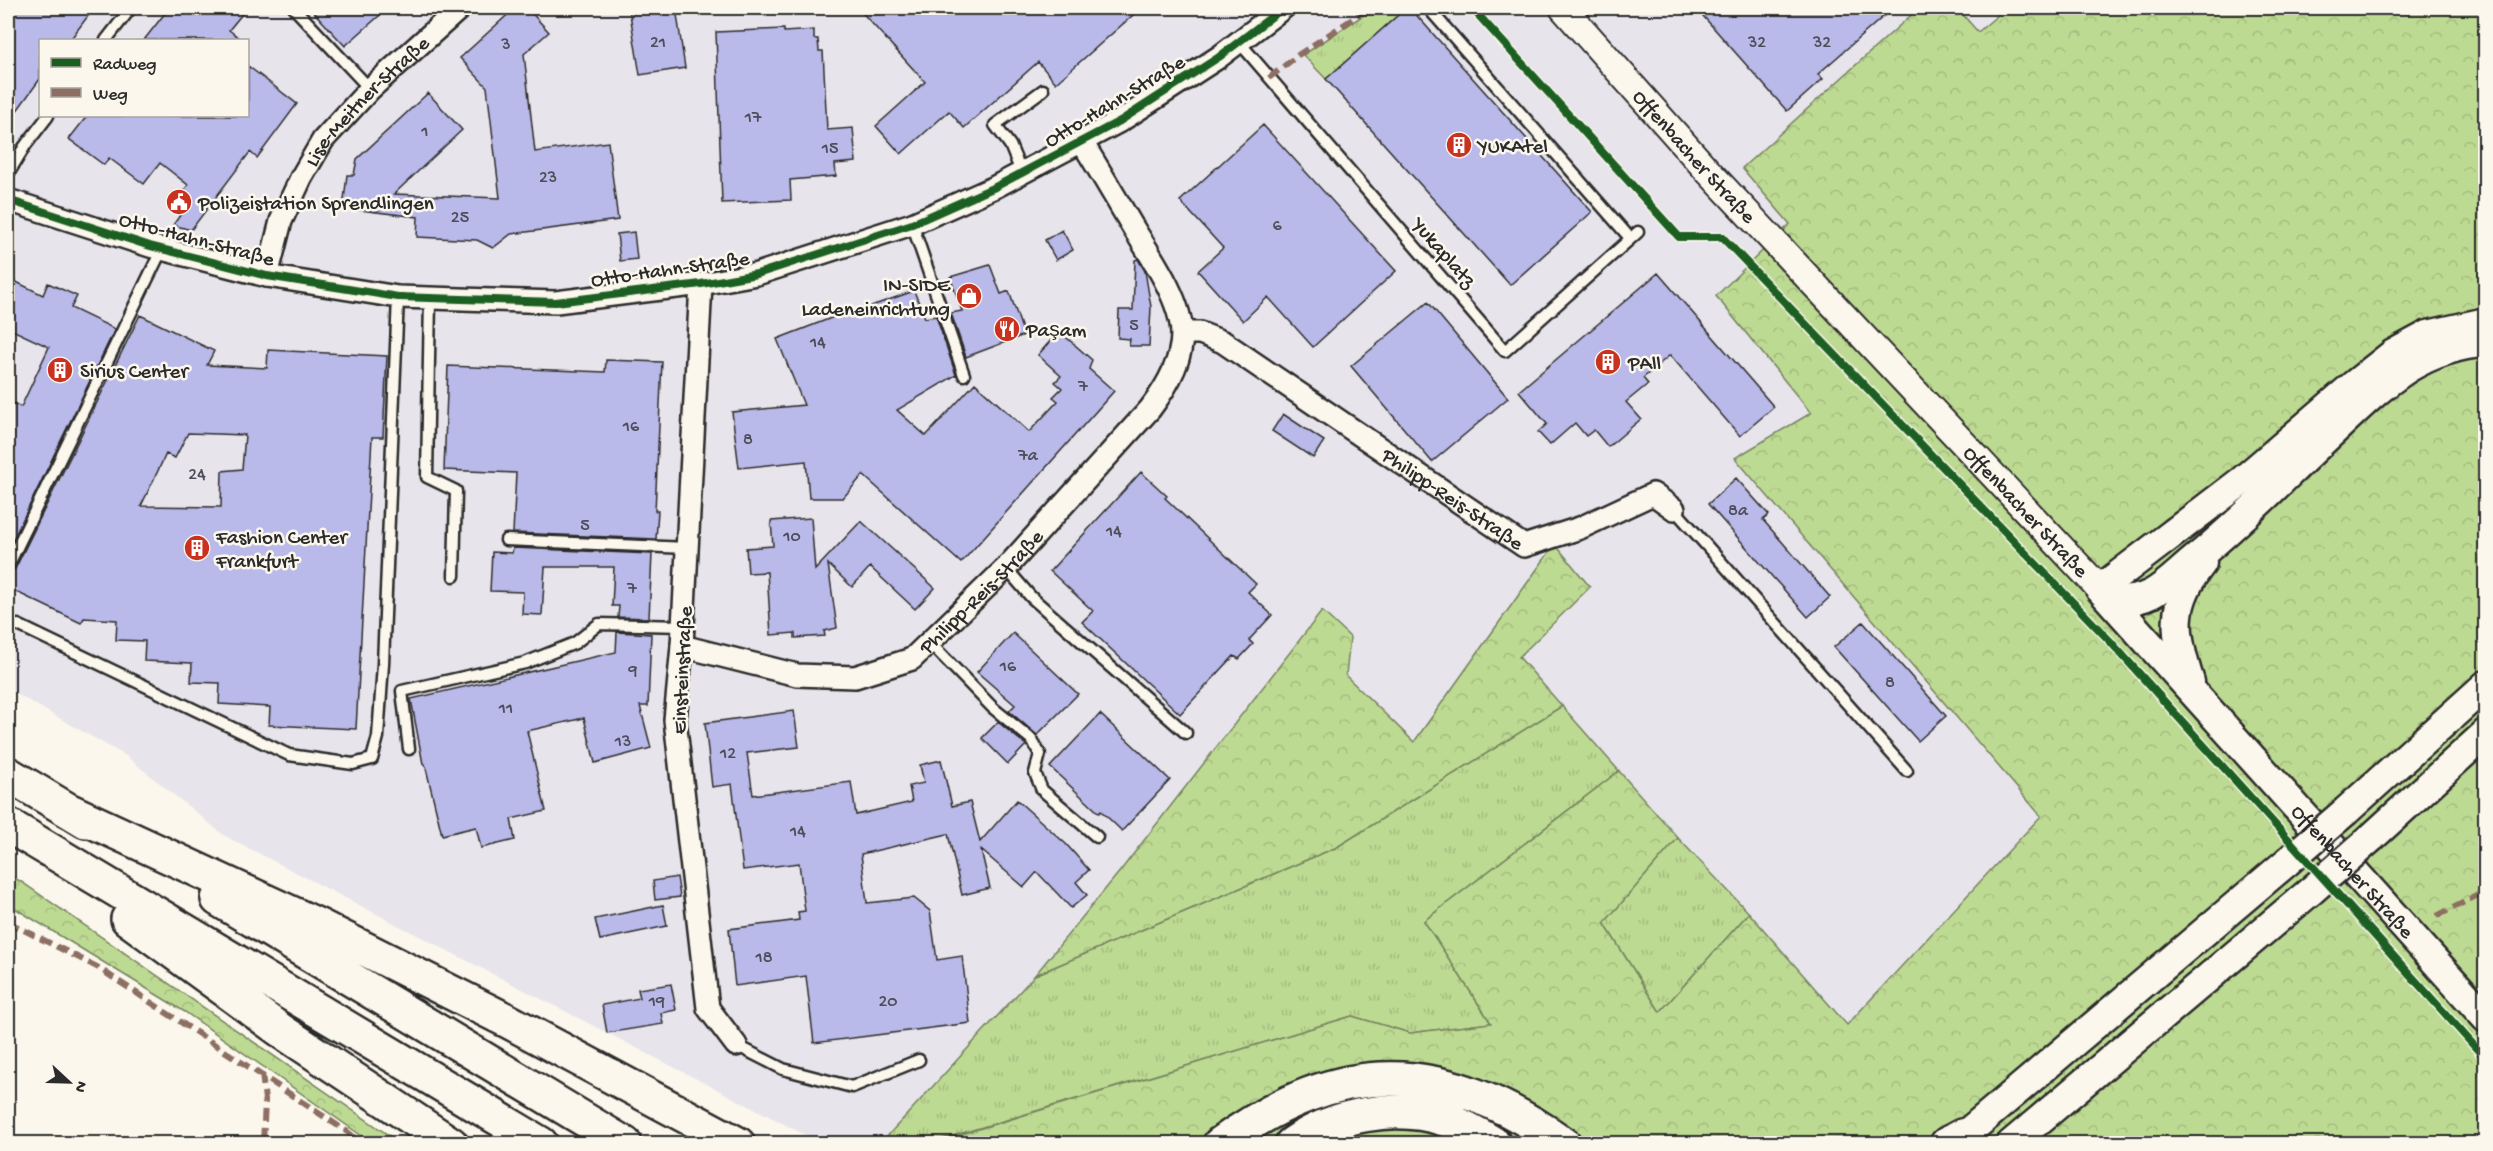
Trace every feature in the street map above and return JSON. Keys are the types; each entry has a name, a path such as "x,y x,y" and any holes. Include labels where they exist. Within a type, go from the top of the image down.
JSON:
{"highway":[{"path":"8,774 626,1143"},
{"path":"68,810 317,925 508,1021 738,1143"},
{"path":"8,825 541,1143"},
{"path":"8,831 283,1032 451,1143"},
{"path":"1220,1143 1258,1118 1301,1096 1347,1082 1405,1078 1435,1082 1477,1094 1515,1112 1564,1143"},
{"path":"1292,1143 1324,1126 1356,1116 1386,1112 1415,1112 1443,1119 1494,1143"}],"main road":[{"path":"2102,590 2243,480 2393,354 2428,335 2486,322"},
{"path":"2102,590 2132,602 2150,596 2222,537 2372,396 2408,368 2454,349 2486,343"},
{"path":"2192,690 2179,648 2176,619 2186,589 2195,572 2222,537"},
{"name":"Offenbacher Straße","path":"2102,590 2486,1018"},
{"path":"1954,1141 2287,862 2486,685"},
{"path":"2010,1143 2312,890 2486,733"}],"street":[{"name":"Lise-Meitner-Straße","path":"267,276 281,221 301,178 323,140 370,89 460,8"},
{"name":"Otto-Hahn-Straße","path":"8,200 63,220 267,276 398,297 556,302 701,284 757,274 912,224 1022,174 1139,109 1239,42 1283,8"},
{"name":"Offenbacher Straße","path":"1563,8 1706,169 2102,590"},
{"name":"Philipp-Reis-Straße","path":"683,636 797,675 855,677 912,659 931,644 1006,568 1150,409 1166,388 1174,370 1180,351 1182,333 1167,284 1082,142"},
{"name":"Einsteinstraße","path":"701,284 683,636 675,720 708,1008 736,1045"},
{"name":"Philipp-Reis-Straße","path":"1182,333 1200,333 1223,342 1524,546 1580,528 1653,494 1674,509"}],"lane":[{"path":"107,39 131,8"},
{"path":"294,8 370,89"},
{"name":"Yukaplatz","path":"1239,42 1505,351 1634,235 1430,10"},
{"path":"1022,174 1010,145 995,125 1043,90"},
{"path":"9,167 47,117"},
{"path":"912,224 964,375"},
{"path":"8,566 162,249"},
{"path":"18,625 289,755 353,764 372,759 378,736 383,664 398,297"},
{"path":"430,298 427,477 456,491 454,576"},
{"path":"1674,509 1907,771"},
{"path":"506,540 687,548"},
{"path":"1006,568 1031,597 1186,733"},
{"path":"409,749 402,691 525,663 575,643 599,624 683,636"},
{"path":"931,644 993,708 1031,739 1040,754 1035,773 1042,790 1097,837"},
{"path":"736,1045 783,1069 852,1087 919,1060"}],"shaded area":[{"path":"8,8 1919,8 1742,168 1790,224 1716,296 1811,413 1736,458 2041,816 1847,1025 1519,657 1590,587 1555,545 1414,742 1346,676 1350,637 1121,870 1035,975 880,1143 821,1143 225,836 126,756 8,689"},
{"path":"1957,8 2006,8 1978,32"}],"green space":[{"path":"1374,8 1406,8 1326,79 1303,55"},
{"path":"1919,8 1957,8 1978,32 2006,8 2485,8 2485,1143 1255,1144 1242,1119 1204,1143 929,1144 1352,1016 1410,1033 1491,1023 1424,921 1619,771 1678,838 1604,923 1660,1012 1749,913 1847,1025 2041,816 1735,458 1811,413 1716,296 1790,224 1742,168"},
{"path":"1555,544 1590,587 1519,657 1562,706 1337,847 1035,975 1121,870 1322,611 1350,637 1346,676 1414,742"},
{"path":"1562,706 1619,771 1424,921 1491,1023 1410,1033 1352,1016 929,1143 880,1144 1035,975 1337,847"},
{"path":"1678,838 1749,913 1660,1012 1604,923"},
{"path":"8,874 400,1143 372,1143 185,1012 8,904"}],"building":[{"path":"8,8 94,8 71,39 39,39 39,80 8,123"},
{"path":"169,8 247,8 229,30 241,39 145,39"},
{"path":"310,8 388,8 345,46"},
{"path":"515,8 527,8 549,32 524,54 535,152 608,142 618,220 511,234 493,248 477,240 417,237 418,217 343,208 347,175 354,175 357,159 428,93 462,130 394,194 500,198 487,87 460,58"},
{"path":"629,8 676,8 685,68 640,75"},
{"path":"858,8 1141,8 1056,83 1038,62 964,128 949,111 901,154 876,126 925,82"},
{"name":"YUKAtel","path":"1406,8 1410,8 1592,212 1510,285 1326,79"},
{"path":"1696,8 1893,8 1818,74 1823,79 1787,111"},
{"path":"784,29 784,32 814,30 814,39 818,39 819,51 823,51 827,130 853,128 856,162 835,164 836,176 790,180 791,200 722,203 716,32"},
{"path":"249,67 297,104 257,158 250,152 191,230 173,225 186,207 177,200 188,185 160,163 144,184 109,158 104,165 69,139 86,117 249,117"},
{"path":"1263,125 1396,271 1313,347 1268,297 1243,321 1198,271 1223,248 1180,201"},
{"path":"1062,230 1073,250 1056,260 1045,240"},
{"path":"634,232 637,259 620,261 617,234"},
{"path":"1138,259 1145,271 1151,307 1149,346 1129,346 1130,339 1118,338 1119,310 1133,310 1135,260"},
{"path":"990,265 1001,294 1009,291 1024,335 966,357 951,313 962,311 950,277"},
{"name":"PAll","path":"1658,273 1774,407 1740,436 1670,355 1643,378 1648,384 1626,402 1641,419 1608,447 1594,430 1586,436 1575,423 1550,445 1538,432 1547,424 1519,391"},
{"name":"Sirius Center","path":"8,278 43,295 48,283 77,296 71,308 115,329 8,550 8,401 21,407 49,347 8,328"},
{"path":"914,291 925,318 936,316 956,375 897,410 926,436 975,383 1029,432 1058,401 1053,397 1062,388 1055,382 1061,376 1038,355 1059,331 1092,360 1089,369 1114,391 961,563 863,475 843,498 809,498 806,461 739,468 732,412 804,405 777,339 839,315 840,317"},
{"path":"1428,302 1508,398 1432,462 1351,366"},
{"name":"Fashion Center Frankfurt","path":"140,315 214,351 207,365 267,368 268,350 387,356 383,437 372,437 356,729 269,725 270,707 219,704 220,683 191,682 192,663 144,661 145,641 116,640 117,620 84,618 81,623 8,588 8,573 15,569","holes":["188,433 245,435 242,469 222,471 221,507 141,506 166,454 175,458"]},
{"path":"606,360 662,362 655,511 658,511 656,539 513,533 516,473 444,470 448,366 605,372"},
{"path":"1283,414 1324,441 1313,458 1272,431"},
{"path":"1141,472 1167,496 1165,498 1256,584 1248,592 1272,615 1249,640 1253,644 1239,659 1234,656 1180,714 1082,622 1093,611 1050,571"},
{"path":"1736,478 1769,515 1763,520 1830,597 1808,617 1708,504"},
{"path":"811,518 815,570 861,521 935,588 915,609 870,567 852,587 828,564 837,628 824,631 825,636 795,638 795,633 771,635 767,572 748,573 746,548 773,546 771,521"},
{"path":"513,548 652,554 649,618 618,617 619,606 612,606 614,567 545,567 542,615 522,614 523,592 490,591 492,552 512,553"},
{"path":"1863,622 1946,716 1918,741 1834,647"},
{"path":"617,632 651,634 648,706 640,706 651,748 595,763 584,718 527,731 546,811 511,819 515,840 481,848 476,827 442,835 425,764 423,764 411,699 616,652"},
{"path":"1013,633 1078,694 1037,735 1009,711 1015,705 977,672"},
{"path":"794,711 799,747 747,753 753,795 851,782 856,815 912,802 909,786 924,783 920,765 941,760 952,806 970,802 980,842 1017,800 1066,844 1089,870 1076,882 1087,895 1071,908 1037,872 1024,887 981,850 990,888 962,895 948,834 861,854 867,903 914,898 930,911 937,960 962,956 970,1023 814,1043 806,976 735,986 729,929 799,920 798,912 805,911 799,863 743,870 732,784 712,787 705,723"},
{"path":"1100,714 1170,780 1122,831 1101,811 1099,813 1050,767"},
{"path":"998,722 1026,745 1008,764 982,738"},
{"path":"677,877 680,897 655,900 653,881"},
{"path":"663,905 667,926 600,940 595,919"},
{"path":"671,984 676,1010 661,1013 663,1024 607,1033 602,1005 640,998 638,989"}],"marked path":[{"path":"1269,78 1298,55 1369,8"},
{"path":"2437,916 2486,891"},
{"path":"8,926 12,924 97,967 349,1133 361,1144"},
{"path":"262,1074 265,1100 263,1144"}],"cycle path":[{"path":"8,200 150,246 267,276 398,297 556,302 701,284 757,274 912,224 995,187 1120,121 1219,57 1283,8"},
{"path":"1472,8 1679,237 1722,237 2108,639 2486,1059"}],"place":[{"name":"YUKAtel","path":"1459,145"},
{"name":"Polizeistation Sprendlingen","path":"179,202"},
{"name":"IN-SIDE Ladeneinrichtung","path":"969,296"},
{"name":"Paşam","path":"1007,329"},
{"name":"PAll","path":"1608,362"},
{"name":"Sirius Center","path":"60,370"},
{"name":"Fashion Center Frankfurt","path":"197,548"}]}
